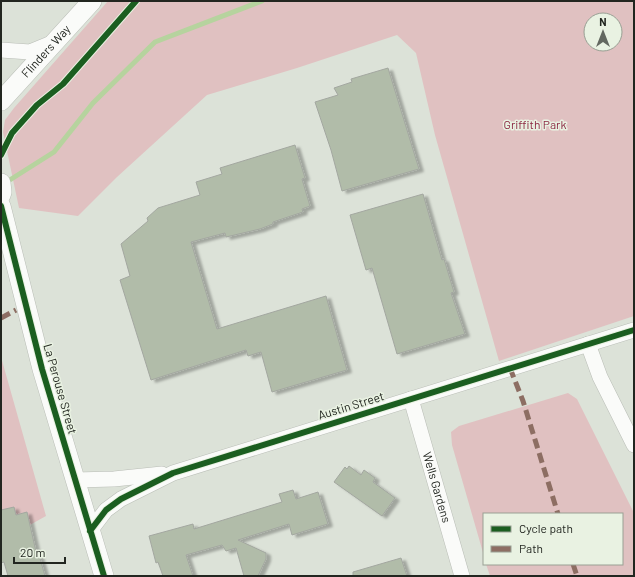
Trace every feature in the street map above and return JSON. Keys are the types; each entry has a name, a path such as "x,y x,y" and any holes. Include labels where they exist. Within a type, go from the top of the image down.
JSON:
{"street":[{"name":"Flinders Way","path":"1,101 92,1"},
{"path":"1,50 30,52 56,42"},
{"path":"1,183 1,195"},
{"name":"La Perouse Street","path":"2,210 42,369 104,576"},
{"name":"Austin Street","path":"90,531 106,510 121,499 173,473 634,330"},
{"path":"588,344 600,377 634,445"},
{"name":"Wells Gardens","path":"411,399 462,576"},
{"name":"Austin Street","path":"75,480 114,479 173,473"}],"green space":[{"name":"Griffith Park","path":"108,1 634,1 634,316 499,361 435,135 416,53 397,35 297,68 207,95 117,177 78,216 19,208 3,132 5,120"},
{"path":"1,357 46,516 1,541"},
{"path":"568,393 577,399 634,513 634,576 490,576 486,565 623,565 623,513 483,513 483,553 452,445 451,432 459,426"}],"building":[{"path":"388,68 419,169 342,191 331,150 315,102 338,95 334,88 352,82 351,79"},
{"path":"295,145 305,178 302,179 310,206 302,209 303,212 273,222 273,224 260,229 226,237 225,233 191,242 217,329 326,296 347,370 272,392 261,352 248,356 246,350 151,380 120,280 130,276 121,244 148,221 147,218 158,208 200,195 196,182 222,174 220,168"},
{"path":"423,194 442,260 444,259 454,292 451,293 465,334 397,354 372,268 366,270 350,215"},
{"path":"349,466 361,475 364,470 375,478 373,482 395,498 382,516 334,482 345,467 347,469"},
{"path":"293,490 296,499 318,492 328,524 292,535 289,524 238,540 266,553 266,559 258,576 244,576 236,548 226,551 222,545 186,555 193,576 163,576 158,562 156,563 149,536 193,524 194,529 282,502 279,494"},
{"path":"14,507 16,515 27,512 37,556 39,555 45,576 8,576 4,562 1,563 1,510"},
{"path":"401,558 407,576 353,576 353,572"}],"waterway":[{"path":"5,183 54,152 93,103 155,42 262,1"}],"marked path":[{"path":"1,318 16,310"},
{"path":"510,368 523,401 558,513"},
{"path":"573,565 577,576"}],"cycle path":[{"path":"1,155 12,133 37,105 63,84 136,1"},
{"path":"1,206 42,369 104,576"},
{"path":"90,531 106,510 121,499 173,473 634,330"}]}
